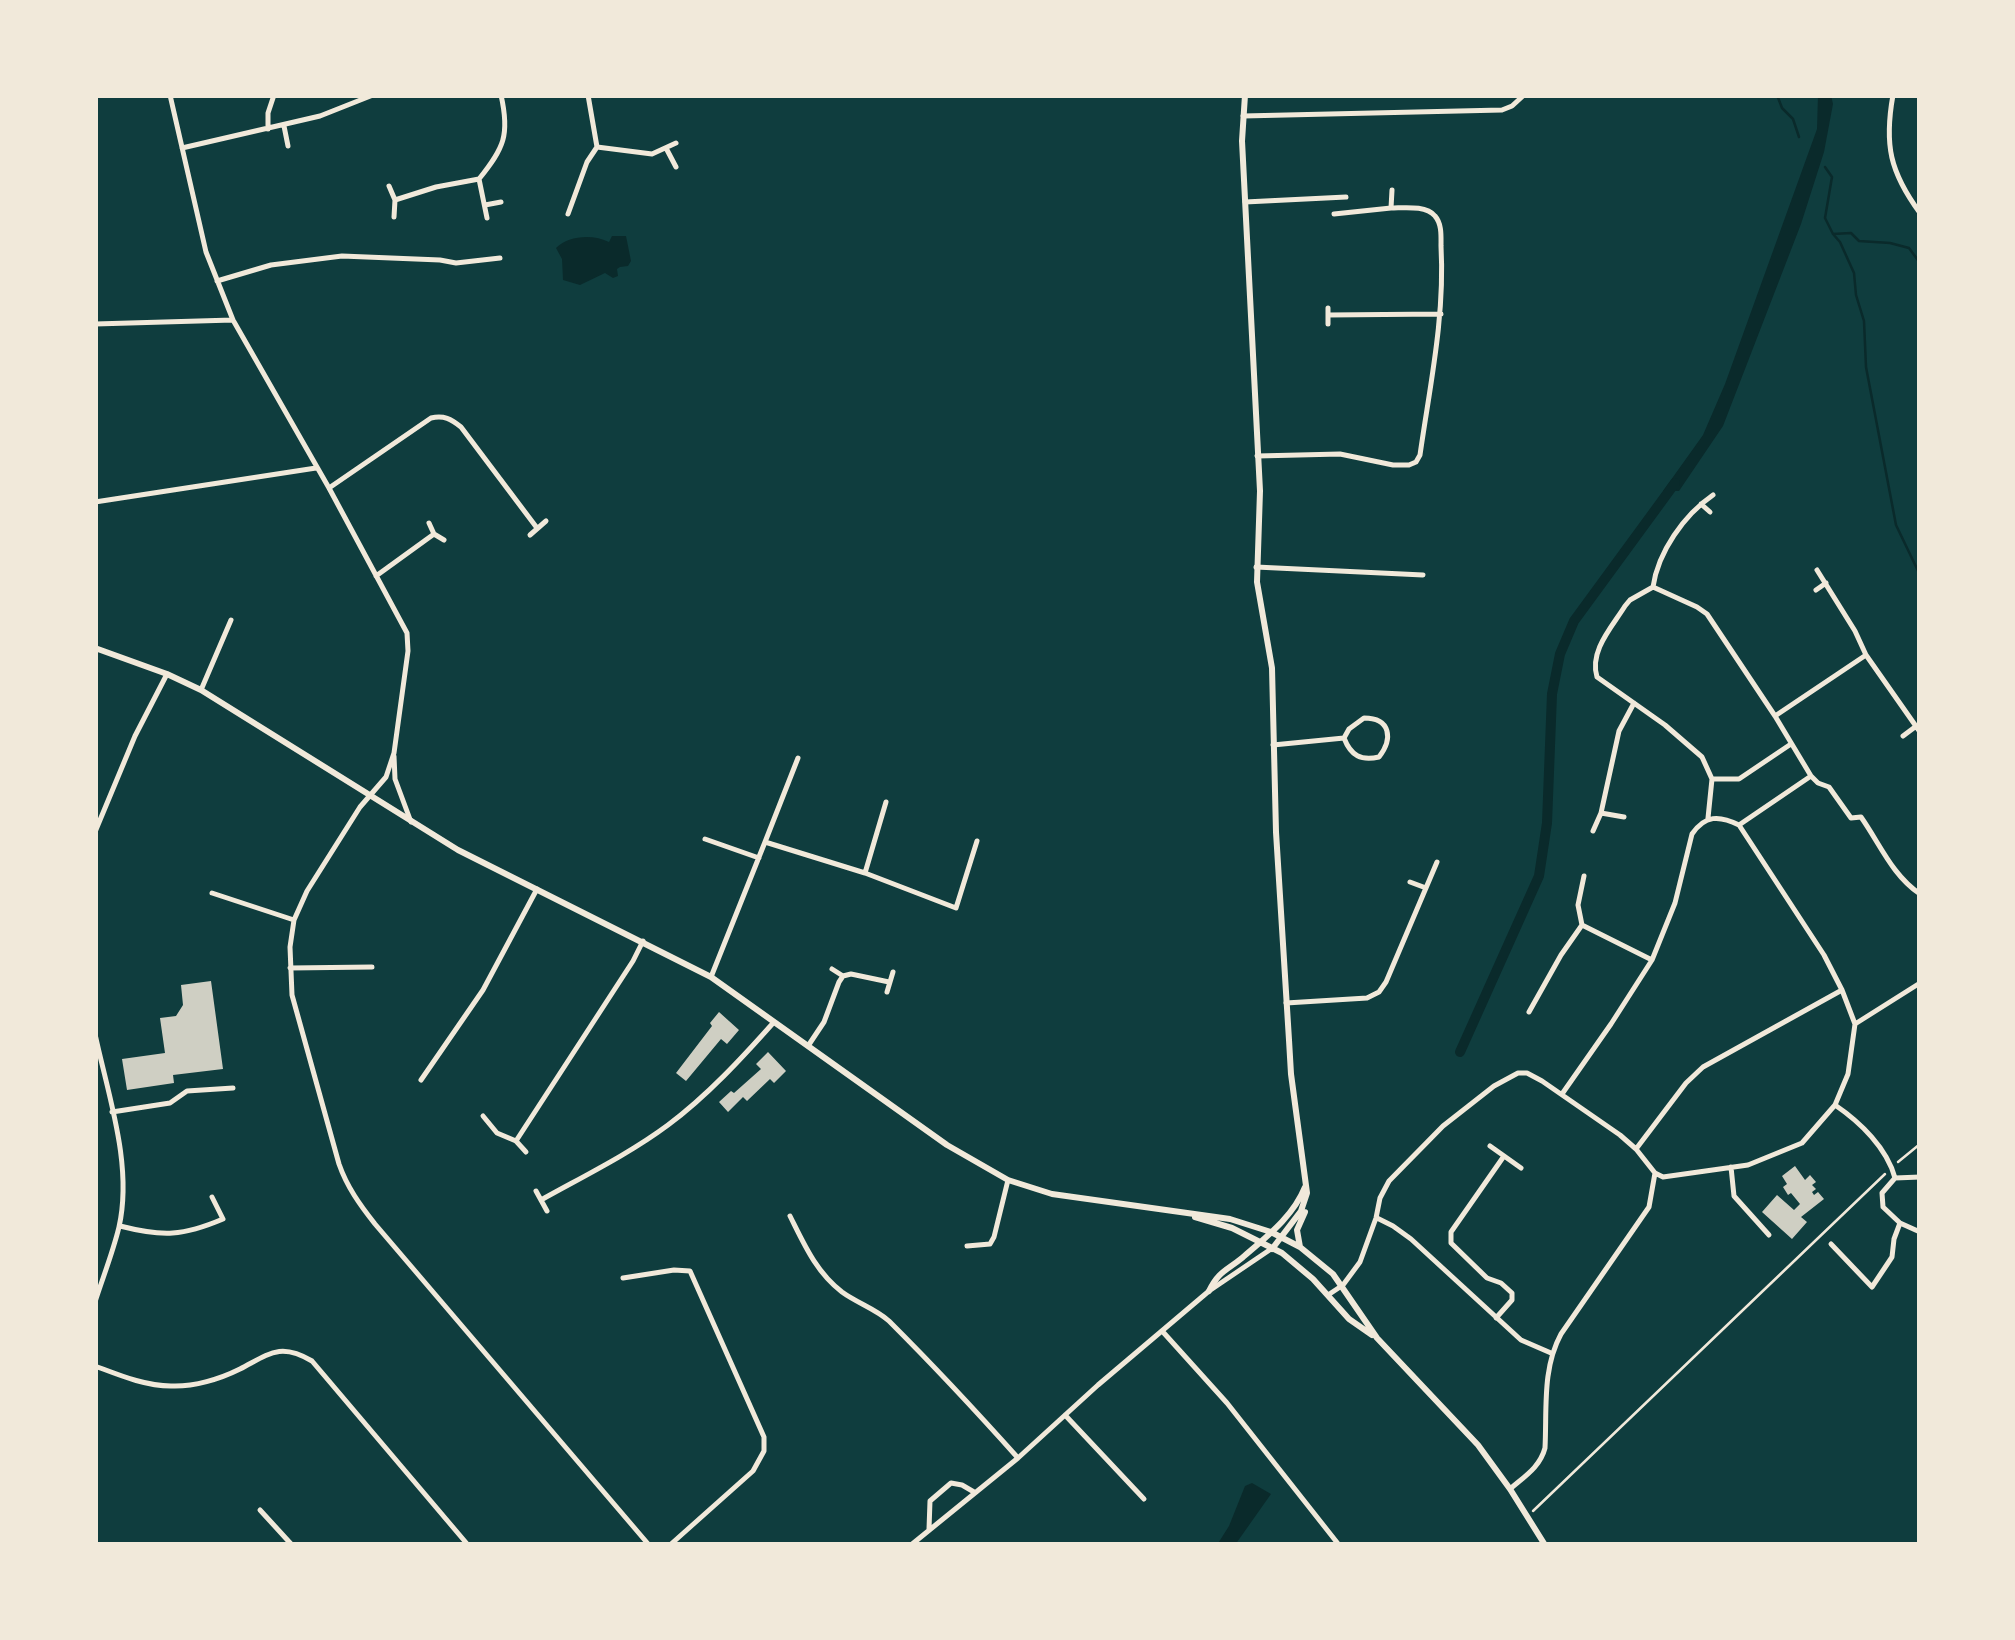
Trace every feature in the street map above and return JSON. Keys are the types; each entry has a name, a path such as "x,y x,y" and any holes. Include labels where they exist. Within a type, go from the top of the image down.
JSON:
{"street":[{"path":"170,95 198,218 216,282 232,320 407,633 394,779 412,823"},
{"path":"268,130 268,112 274,95"},
{"path":"182,148 284,126 320,116 355,98 373,95"},
{"path":"395,200 479,180 504,138 506,120 501,95"},
{"path":"568,214 587,162 597,147 588,95"},
{"path":"1246,95 1242,141 1260,491 1256,567 1272,668 1286,1003 1291,1074 1307,1182 1306,1211 1297,1230 1300,1247"},
{"path":"1244,116 1502,110 1524,95"},
{"path":"1892,95 1888,134 1894,170 1920,213"},
{"path":"284,126 288,146"},
{"path":"597,147 652,154 676,142"},
{"path":"666,148 676,167"},
{"path":"479,180 487,218"},
{"path":"390,186 395,200 394,217"},
{"path":"1391,208 1392,190"},
{"path":"1246,202 1346,197"},
{"path":"485,206 501,202"},
{"path":"1257,456 1340,454 1409,465 1420,455 1441,314 1440,227 1435,215 1426,210 1391,208 1334,214"},
{"path":"216,282 271,265 342,256 456,263 500,258"},
{"path":"1328,324 1328,312 1441,314"},
{"path":"95,324 232,320"},
{"path":"329,488 440,416 461,427 537,528"},
{"path":"95,502 316,468"},
{"path":"1708,818 1712,778 1702,756 1597,677 1594,663 1625,606 1653,586 1656,568 1672,540 1700,504 1713,495"},
{"path":"1700,504 1710,512"},
{"path":"530,535 546,521"},
{"path":"428,523 434,534 444,540"},
{"path":"376,576 434,534"},
{"path":"1256,567 1423,575"},
{"path":"1818,570 1866,655 1918,730 1903,736"},
{"path":"1816,590 1826,582"},
{"path":"1653,586 1707,614 1811,776 1830,788 1850,818 1860,817 1892,868 1920,894"},
{"path":"201,690 232,620"},
{"path":"95,648 201,690 458,850 711,977 947,1145 1008,1180 1052,1194 1230,1219 1265,1237 1272,1248 1297,1264 1348,1319 1377,1338"},
{"path":"1775,716 1866,655"},
{"path":"95,832 135,736 167,674"},
{"path":"1593,831 1602,812 1619,731 1634,703"},
{"path":"1364,718 1380,722 1389,737 1378,757 1364,759 1355,756 1344,738 1349,728 1364,718"},
{"path":"1273,745 1344,738"},
{"path":"1712,778 1738,779 1791,744"},
{"path":"394,753 386,777 360,806 294,920 292,994 339,1164 358,1204 649,1545"},
{"path":"711,977 798,758"},
{"path":"1739,825 1811,776"},
{"path":"865,873 886,802"},
{"path":"1602,812 1624,817"},
{"path":"1328,1295 1342,1285 1360,1262 1389,1181 1442,1126 1494,1086 1518,1073 1562,1094 1620,1134 1655,1173 1663,1176 1748,1165 1802,1144 1835,1105 1848,1074 1855,1024 1824,956 1739,825 1708,818 1692,834 1674,903 1652,960 1562,1094"},
{"path":"705,839 759,858"},
{"path":"765,842 865,873 956,908 977,842"},
{"path":"1286,1003 1367,998 1379,992 1436,862"},
{"path":"1529,1012 1582,925 1578,905 1584,876"},
{"path":"1410,882 1426,888"},
{"path":"421,1080 483,990 537,888"},
{"path":"212,893 294,920"},
{"path":"1582,925 1652,960"},
{"path":"516,1141 643,942"},
{"path":"290,968 372,968"},
{"path":"832,969 844,976"},
{"path":"887,992 893,972"},
{"path":"808,1046 824,1022 838,982 844,976 852,974 889,982"},
{"path":"1855,1024 1920,983"},
{"path":"1636,1149 1703,1066 1842,990"},
{"path":"541,1200 669,1124 744,1056 774,1022"},
{"path":"95,1034 120,1151 123,1190 119,1226 95,1302"},
{"path":"112,1112 170,1102 187,1091 232,1088"},
{"path":"1835,1105 1854,1118 1876,1144 1895,1178"},
{"path":"483,1116 497,1133 516,1141 526,1152"},
{"path":"1490,1146 1521,1168"},
{"path":"1496,1318 1512,1300 1512,1292 1487,1278 1450,1238 1504,1156"},
{"path":"1731,1167 1734,1196 1769,1235"},
{"path":"1510,1488 1534,1469 1545,1448 1550,1353 1649,1206 1655,1173"},
{"path":"1920,1176 1895,1178 1882,1193 1887,1212 1920,1232"},
{"path":"967,1246 990,1244 1008,1180"},
{"path":"1210,1291 1217,1276 1285,1221 1307,1182"},
{"path":"536,1192 547,1211"},
{"path":"119,1226 161,1234 194,1231 224,1219 212,1196"},
{"path":"911,1545 1210,1291 1272,1248 1306,1201"},
{"path":"1189,1214 1265,1237 1282,1237 1323,1264 1377,1338 1478,1445 1545,1545"},
{"path":"790,1216 814,1264 828,1280 884,1317 1018,1458"},
{"path":"1376,1218 1410,1239 1522,1340 1550,1353"},
{"path":"1831,1244 1872,1287 1892,1257 1900,1222"},
{"path":"623,1278 690,1271 764,1437 764,1451 753,1471 670,1545"},
{"path":"1162,1332 1227,1403 1339,1545"},
{"path":"95,1366 172,1386 220,1378 278,1350 298,1353 312,1361 468,1545"},
{"path":"1064,1414 1144,1499"},
{"path":"929,1530 930,1500 951,1483 962,1484 976,1493"},
{"path":"260,1510 292,1545"}],"path":[{"path":"1528,1516 1920,1144"}],"water":[{"path":"1818,95 1831,95 1833,104 1824,152 1801,224 1723,426 1679,491 1663,491 1703,435 1725,384 1817,129"},
{"path":"612,236 626,236 631,261 617,269 618,276 613,278 605,273 580,285 563,280 562,259 556,248 574,238 609,242"},
{"path":"1252,1483 1271,1494 1235,1545 1217,1545 1245,1486"}],"building":[{"path":"211,981 223,1069 173,1075 174,1083 127,1090 122,1059 165,1053 160,1018 176,1016 183,1005 181,985"},
{"path":"719,1012 739,1030 727,1044 721,1039 686,1081 676,1073"},
{"path":"768,1052 786,1071 774,1083 770,1079 747,1101 743,1097 728,1112 719,1102 761,1069 756,1064"},
{"path":"1795,1166 1805,1180 1810,1175 1816,1182 1812,1192 1818,1192 1824,1199 1801,1217 1807,1222 1792,1239 1762,1212 1777,1195 1794,1210 1800,1204 1783,1187 1787,1184 1782,1176"}],"waterway":[{"path":"1777,95 1782,108 1793,119 1799,137"},
{"path":"1825,167 1832,177 1825,218 1854,273 1864,321 1866,367 1896,525 1920,575"},
{"path":"1833,234 1851,233 1859,241 1909,248 1920,263"},
{"path":"1460,1052 1539,876 1547,823 1552,694 1560,654 1574,621 1675,483"}]}
